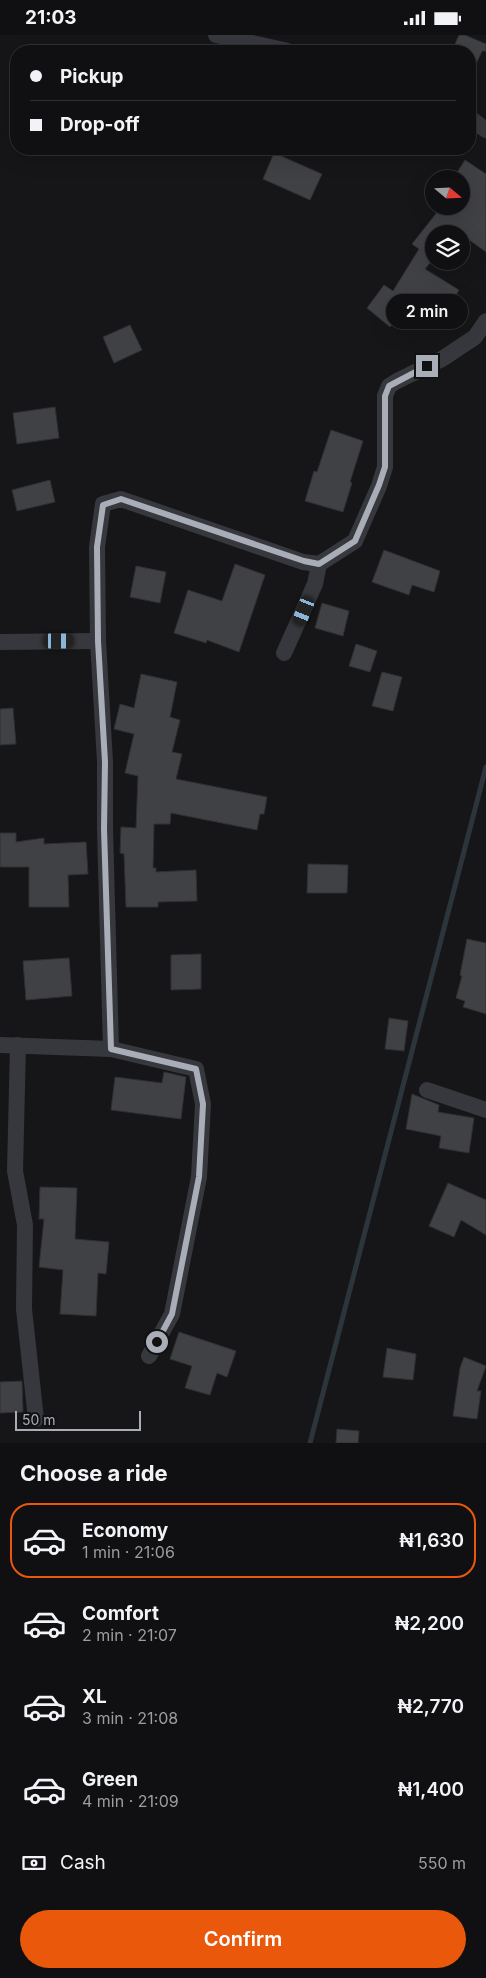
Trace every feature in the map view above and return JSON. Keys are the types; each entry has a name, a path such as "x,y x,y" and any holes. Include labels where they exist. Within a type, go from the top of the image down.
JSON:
{"street":[{"path":"216,35 261,45"},
{"path":"111,1049 104,829 105,762 98,641 97,547 103,505 121,499 304,561 319,564 355,541 379,485 385,467 385,396 389,386 442,359 475,337 486,321"},
{"path":"284,653 315,584 319,564"},
{"path":"0,642 98,641"},
{"path":"0,1045 111,1049 196,1069 203,1104 199,1177 172,1314 149,1355"},
{"path":"18,1045 15,1171 25,1225 24,1309 36,1419"},
{"path":"427,1090 486,1110"}],"building":[{"path":"459,35 465,35 486,44 486,51 482,51 476,64 476,45 455,45"},
{"path":"273,155 279,155 322,174 310,200 263,179"},
{"path":"465,160 486,174 486,252 470,240 470,225 427,225 435,215 470,215 470,170 459,170"},
{"path":"425,228 425,270 459,290 445,313 415,295 390,327 367,308 384,285 393,291 419,249 412,244"},
{"path":"130,325 142,350 114,363 103,337"},
{"path":"55,407 59,438 17,444 13,413"},
{"path":"331,430 363,441 343,512 305,501 314,471 317,472"},
{"path":"50,480 55,502 17,511 12,490"},
{"path":"384,550 440,571 434,592 412,585 409,595 372,582"},
{"path":"235,564 265,575 239,652 207,640 206,643 174,633 188,590 222,601"},
{"path":"136,566 166,572 160,603 130,597"},
{"path":"322,603 349,611 343,636 315,628"},
{"path":"356,644 377,651 370,672 349,666"},
{"path":"382,672 402,677 393,711 372,706"},
{"path":"141,674 177,682 170,717 180,720 172,752 182,754 176,779 267,797 264,814 260,814 257,830 171,813 170,824 154,824 153,868 156,868 156,872 196,870 197,901 158,902 158,907 126,907 124,854 120,853 121,827 136,828 138,776 125,773 134,734 114,729 120,704 134,708"},
{"path":"13,708 16,744 0,745 0,709"},
{"path":"0,833 16,833 16,842 44,838 44,844 86,842 88,874 68,875 69,907 29,907 29,867 0,867"},
{"path":"308,864 348,865 347,893 307,893"},
{"path":"467,939 486,943 486,1014 463,1007 465,1001 456,998 462,976 460,975"},
{"path":"201,954 201,989 171,990 171,955"},
{"path":"69,958 72,996 26,1000 23,961"},
{"path":"389,1018 408,1021 404,1051 385,1049"},
{"path":"164,1072 186,1077 181,1119 111,1110 115,1077 162,1083"},
{"path":"412,1094 439,1105 438,1112 474,1118 469,1153 439,1148 441,1136 406,1129"},
{"path":"448,1183 486,1200 486,1235 461,1220 454,1237 429,1226"},
{"path":"40,1187 77,1188 75,1239 109,1242 106,1274 98,1273 96,1316 60,1314 63,1270 39,1267 44,1219 39,1219"},
{"path":"179,1332 236,1351 227,1377 217,1373 210,1395 185,1388 192,1366 170,1359"},
{"path":"387,1348 416,1354 413,1380 383,1377"},
{"path":"464,1357 486,1366 477,1391 481,1391 477,1419 453,1416 460,1368"},
{"path":"22,1381 23,1412 0,1413 0,1382"},
{"path":"337,1429 359,1431 358,1443 336,1443"}],"waterway":[{"path":"310,1443 486,767"}],"route":[{"path":"157,1342 172,1314 199,1177 203,1104 196,1069 111,1049 104,829 105,762 98,641 97,547 103,505 121,499 304,561 319,564 355,541 379,485 385,467 385,396 389,386 427,366"}]}
